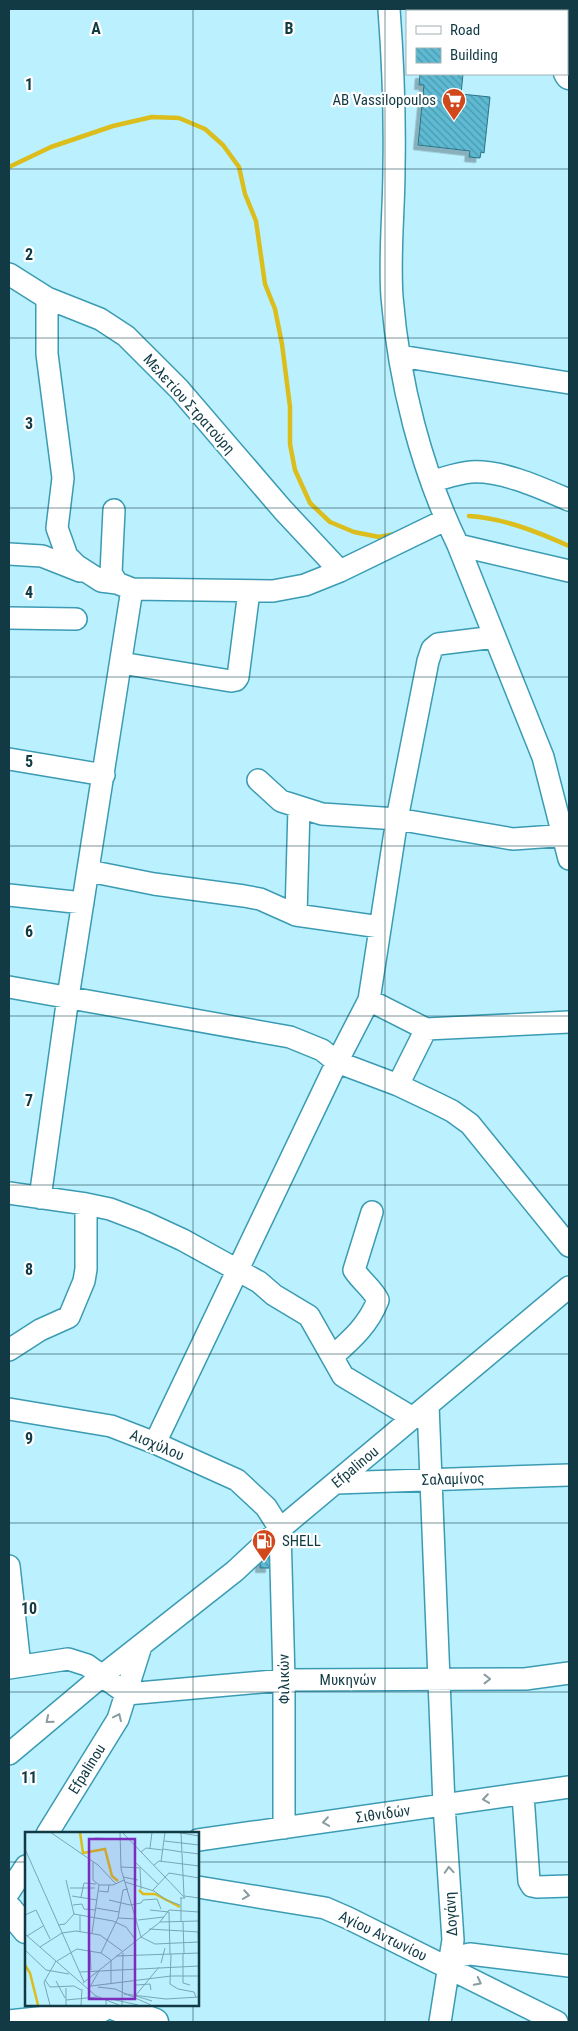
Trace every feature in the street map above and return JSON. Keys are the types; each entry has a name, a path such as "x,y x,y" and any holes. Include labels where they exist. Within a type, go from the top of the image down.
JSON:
{"main road":[{"path":"9,1908 25,1929"},
{"path":"113,2006 155,2022"}],"street":[{"path":"389,9 395,91 392,296 400,356 417,438 445,520 458,545 543,757 566,836 569,859"},
{"name":"Μελετίου Στρατούρη","path":"9,274 47,298 100,319 126,336 179,389 283,510 340,571"},
{"path":"47,298 47,354 63,478 57,528 67,556 89,575"},
{"path":"400,356 569,383"},
{"path":"433,482 473,472 525,482 569,500"},
{"path":"114,510 111,573 125,586"},
{"path":"9,554 42,556 101,581 125,586 273,591 305,585 340,571 445,520"},
{"path":"458,545 569,571"},
{"path":"40,1198 68,997 121,663 125,586"},
{"path":"121,663 231,681 236,680 238,677 249,591"},
{"path":"9,618 76,619"},
{"path":"155,1444 337,1062 369,1000 396,819 428,661 432,650 438,644 495,637"},
{"path":"9,760 104,775"},
{"path":"258,780 281,801 322,814 396,819 513,839 566,836"},
{"path":"296,915 299,808"},
{"path":"89,871 154,884 222,892 260,900 296,915 380,927"},
{"path":"9,895 83,903"},
{"path":"9,987 290,1037 322,1050 337,1062 398,1085 452,1111 470,1124 569,1246"},
{"path":"369,1000 426,1029 569,1022"},
{"path":"398,1085 426,1029"},
{"path":"9,1193 110,1209 183,1240 259,1282 309,1316 343,1376 421,1411"},
{"path":"9,1350 40,1330 69,1317 84,1281 86,1269 86,1204"},
{"path":"333,1356 359,1334 374,1312 378,1300 373,1289 360,1279 354,1270 372,1212"},
{"name":"Efpalinou","path":"9,1754 103,1675 235,1571 280,1529 569,1287"},
{"name":"Αισχύλου","path":"9,1409 111,1426 237,1480 266,1507 280,1529"},
{"name":"Δογάνη","path":"421,1411 432,1479 444,1805 453,1940 440,2022"},
{"name":"Σαλαμίνος","path":"336,1483 569,1475"},
{"name":"Φιλικών","path":"280,1529 284,1680 284,1828"},
{"path":"9,1566 13,1616 14,1667 68,1659 87,1665 127,1694"},
{"name":"Efpalinou","path":"48,1832 118,1719 141,1646"},
{"name":"Μυκηνών","path":"127,1694 284,1680 525,1679 569,1673"},
{"name":"Σιθνιδών","path":"199,1840 569,1787"},
{"path":"523,1794 529,1881 532,1886 537,1887 569,1886"},
{"path":"9,1892 25,1868"},
{"name":"Αγίου Αντωνίου","path":"199,1887 325,1908 557,2022"},
{"path":"448,1967 460,1956 470,1954 569,1966"},
{"path":"9,2021 39,2015 102,2011 105,2006"}],"building":[{"name":"AB Vassilopoulos","path":"420,75 463,75 461,94 490,97 484,153 481,152 480,158 469,157 470,151 418,145 424,85 419,85"},
{"path":"260,1557 270,1557 270,1568 260,1568"}],"waterway":[{"path":"9,167 51,147 113,126 152,117 179,118 205,129 223,145 239,167 245,194 256,221 265,284 275,309 282,344 290,407 290,444 295,470 310,503 330,522 354,532 379,537 395,534"},
{"path":"469,516 507,523 533,531 569,546"}],"place":[{"name":"AB Vassilopoulos","path":"454,121"},
{"name":"SHELL","path":"264,1562"}]}
